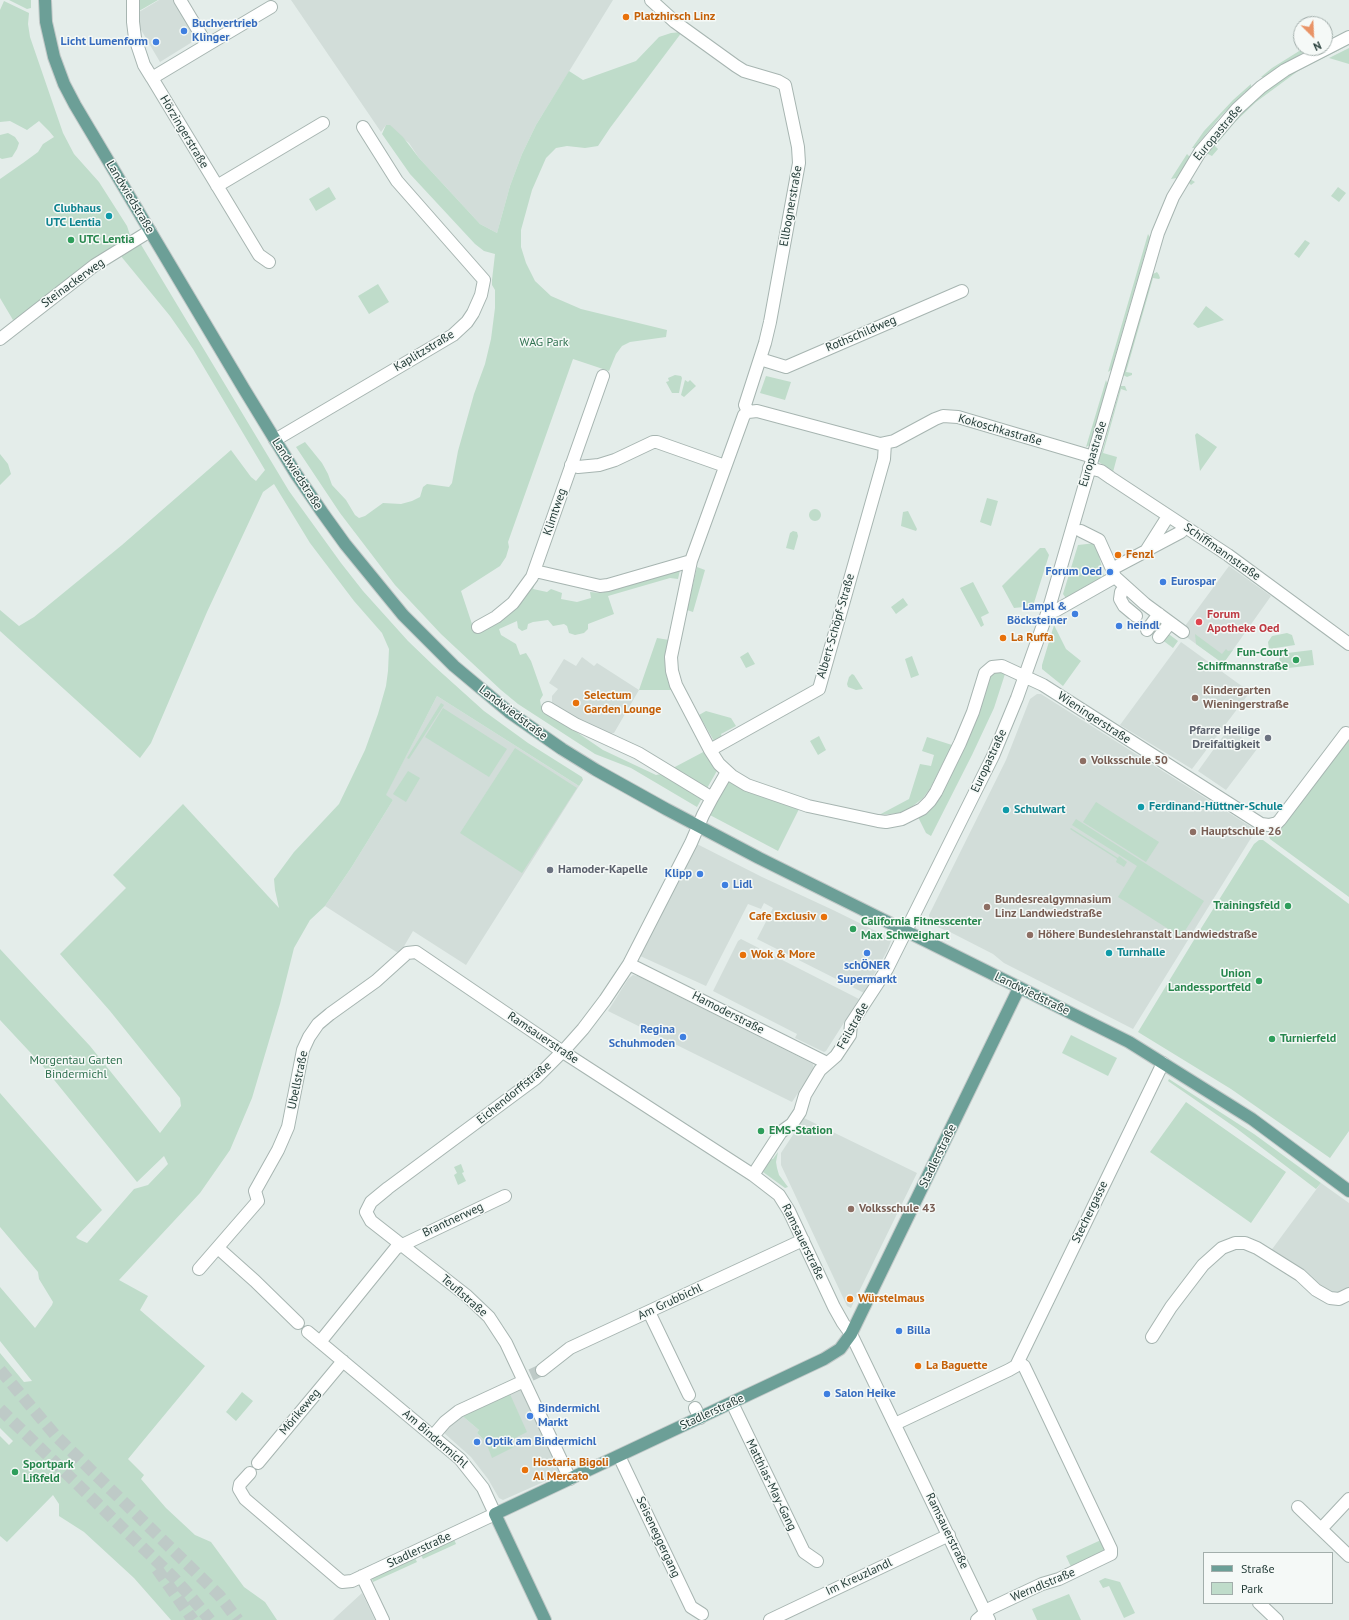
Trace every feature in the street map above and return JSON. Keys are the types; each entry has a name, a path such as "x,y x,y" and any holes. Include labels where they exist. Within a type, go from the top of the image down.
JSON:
{"main road":[{"name":"Landwiedstraße","path":"45,0 49,38 64,84 79,112 275,440 322,512 366,570 413,626 454,666 493,700 562,749 622,785 698,826 1129,1042 1252,1119 1349,1191"},
{"name":"Stadlerstraße","path":"495,1514 619,1456 697,1413 732,1403 832,1355 844,1344 851,1334 1019,988"},
{"name":"Am Bindermichl","path":"495,1514 542,1619"}],"street":[{"name":"Hörzingerstraße","path":"132,0 135,38 144,65 259,255 269,262"},
{"path":"180,0 207,45"},
{"name":"Ellbognerstraße","path":"650,0 675,22 736,66 744,71 778,81 785,85 799,159 770,322 760,359 744,405 748,412"},
{"path":"152,78 271,7"},
{"name":"Europastraße","path":"906,931 993,756 1025,676 1059,577 1158,233 1166,212 1191,166 1210,139 1236,109 1261,87 1298,62 1349,37"},
{"path":"217,186 324,123"},
{"name":"Kaplitzstraße","path":"275,440 453,335 467,322 481,295 484,280 397,181 363,127"},
{"name":"Steinackerweg","path":"0,339 95,265 150,231"},
{"name":"Rothschildweg","path":"760,359 786,367 962,291"},
{"name":"Klimtweg","path":"478,627 496,617 513,603 535,571 603,376"},
{"name":"Kokoschkastraße","path":"748,412 757,411 873,443 894,441 935,419 952,416 1091,462"},
{"path":"748,412 741,418 692,561 671,657 671,664 676,685 710,750 719,764 727,772 746,786 808,806 878,821 886,822 902,819 922,810 936,792 968,724 985,673 992,667 1002,666 1025,676"},
{"path":"571,465 578,468 599,465 615,460 653,442 657,442 725,466"},
{"name":"Albert-Schöpf-Straße","path":"710,750 819,689 884,459 885,443"},
{"name":"Schiffmannstraße","path":"1091,462 1101,472 1228,555 1349,644"},
{"path":"1146,551 1165,521"},
{"path":"1081,531 1099,540 1114,573 1125,586 1145,604 1183,632"},
{"path":"1055,611 1146,551 1181,532"},
{"path":"535,571 600,586 692,561"},
{"path":"1125,586 1121,592 1120,600 1135,618 1145,604"},
{"path":"1147,630 1159,614"},
{"path":"1159,638 1170,623"},
{"name":"Wieningerstraße","path":"1025,676 1061,696 1263,825 1273,824 1280,820 1346,733"},
{"name":"Landwiedstraße","path":"548,708 575,724 638,753 712,798"},
{"path":"698,826 727,772"},
{"name":"Eichendorffstraße","path":"368,1206 414,1168 513,1097 535,1079 563,1052 583,1029 605,1000 629,964 691,843 698,826"},
{"name":"Feilstraße","path":"753,1175 780,1132 792,1124 800,1112 805,1094 820,1070 836,1056 850,1035 851,1024 881,978 906,931"},
{"name":"Ramsauerstraße","path":"411,952 416,952 563,1052 753,1175 779,1195 789,1211 834,1307 851,1334 949,1535 984,1618"},
{"name":"Ubellstraße","path":"218,1248 258,1201 255,1191 278,1150 288,1127 303,1050 309,1037 318,1024 330,1014 376,981 401,958 411,952"},
{"name":"Hamoderstraße","path":"629,964 827,1063"},
{"name":"Stechergasse","path":"895,1424 1009,1370 1018,1362 1163,1063"},
{"name":"Brantnerweg","path":"401,1245 505,1196"},
{"name":"Teuflstraße","path":"368,1206 366,1212 371,1221 480,1307 501,1334 530,1376 570,1479"},
{"name":"Am Grubbichl","path":"530,1376 570,1348 803,1240"},
{"path":"1152,1337 1171,1307 1203,1264 1222,1248 1235,1243 1245,1243 1257,1248 1300,1275 1316,1290 1330,1298 1339,1299 1349,1294"},
{"path":"320,1342 396,1248 401,1245"},
{"path":"199,1269 218,1248 255,1281 298,1323"},
{"path":"649,1312 689,1395"},
{"name":"Am Bindermichl","path":"308,1332 460,1458 483,1488 495,1514"},
{"name":"Mörikeweg","path":"258,1463 343,1361"},
{"name":"Werndlstraße","path":"984,1618 991,1608 1042,1584 1059,1579 1111,1554 1106,1538 1024,1366 1018,1362"},
{"path":"433,1436 445,1422 459,1412 530,1376"},
{"name":"Matthias-May-Gang","path":"732,1403 804,1552 817,1561"},
{"name":"Seiseneggergang","path":"619,1456 691,1607 702,1614"},
{"name":"Stadlerstraße","path":"250,1473 240,1484 242,1494 251,1504 342,1582 347,1582 362,1576 495,1514"},
{"path":"1321,1529 1349,1499"},
{"path":"1298,1507 1349,1556"},
{"name":"Im Kreuzlandl","path":"770,1620 949,1535"},
{"path":"362,1576 383,1620"},
{"path":"1261,1604 1278,1620"}],"shaded area":[{"path":"159,0 175,0 197,39 160,62 140,28 139,12"},
{"path":"291,0 613,0 536,125 522,154 510,186 497,233 480,224 419,158 409,143 386,125 381,132"},
{"path":"1229,566 1271,596 1225,661 1221,662 1185,636 1185,626"},
{"path":"1181,642 1250,692 1192,769 1120,725"},
{"path":"582,657 594,666 597,663 639,690 614,733 603,734 552,707 552,696 558,689 549,683 564,659 576,666"},
{"path":"1037,694 1041,694 1256,830 1133,1029 1004,963 993,954 935,926 930,921 929,915 1006,760 1030,699"},
{"path":"437,696 579,786 466,965 413,931 403,948 398,953 325,906 351,868 393,800 385,796"},
{"path":"1229,728 1257,749 1226,790 1198,771"},
{"path":"695,843 762,877 890,938 891,941 887,951 864,993 757,939 773,908 764,903 761,909 748,904 706,986 638,955"},
{"path":"741,939 859,999 826,1051 824,1052 795,1038 797,1034 713,991 738,941"},
{"path":"633,975 638,976 813,1064 814,1069 792,1102 608,1011 628,979"},
{"name":"Volksschule 43","path":"804,1118 917,1173 851,1308 847,1306 781,1165 781,1153"},
{"path":"1321,1183 1349,1203 1349,1289 1330,1296 1270,1252"},
{"path":"519,1388 523,1390 562,1470 557,1476 503,1500 499,1498 488,1479 471,1457 443,1432 460,1414 479,1430 477,1433 488,1444 514,1447 511,1440 509,1392"},
{"path":"362,1593 375,1620 333,1620 337,1616"}],"green space":[{"path":"9,0 31,0 31,8 27,9"},
{"path":"140,0 158,0 139,11"},
{"path":"4,1 29,13 28,24 30,37 63,133 74,154 99,182 127,226 131,238 21,318 13,320 0,298 0,179 38,152 43,144 54,137 39,121 27,130 10,121 0,122 0,10"},
{"name":"WAG Park","path":"682,32 598,146 585,148 567,146 556,148 546,158 532,190 521,230 521,247 526,263 535,281 551,296 581,309 667,330 666,337 630,342 622,346 616,354 609,371 573,359 508,542 509,547 506,557 500,566 461,591 473,627 535,583 533,589 547,592 551,589 562,593 561,599 577,602 591,598 590,592 601,593 680,570 678,579 670,578 608,596 614,614 588,624 588,629 584,633 575,635 569,633 567,626 564,624 553,626 548,620 528,624 527,629 522,631 518,628 517,621 499,629 501,635 516,644 520,655 526,653 531,661 543,695 540,700 541,706 603,750 656,775 661,774 702,798 697,807 631,768 595,754 518,704 501,690 441,634 395,585 340,513 296,447 305,442 322,463 332,485 346,500 355,515 359,518 365,516 383,503 401,504 420,497 423,487 427,484 449,487 452,483 458,451 474,394 485,364 491,339 495,308 495,290 492,285 492,280 495,254 484,251 475,244 410,174 382,134 386,125 390,125 403,137 419,158 480,224 497,233 510,186 522,154 536,125 569,71 583,80 636,61 659,37 671,33"},
{"path":"1349,41 1349,45 1333,53 1333,49"},
{"path":"1349,48 1349,64 1329,58"},
{"path":"1293,55 1298,56 1269,73 1268,77 1261,77"},
{"path":"1318,56 1327,56 1298,71 1256,102 1236,121 1215,146 1218,149 1212,156 1206,153 1190,179 1195,182 1191,185 1188,180 1197,164 1231,121 1265,90 1307,61"},
{"path":"1251,84 1251,89 1249,92 1245,92 1221,116 1197,145 1197,148 1192,148 1204,131 1233,100"},
{"path":"8,133 15,137 19,143 12,157 2,159 0,158 0,135"},
{"path":"1187,154 1190,157 1177,178 1171,179"},
{"path":"329,187 336,199 316,211 309,199"},
{"path":"1338,187 1346,193 1339,202 1331,196"},
{"path":"1148,234 1152,241 1148,243 1114,360 1114,368 1108,372"},
{"path":"1305,240 1310,243 1299,258 1294,254"},
{"name":"Morgentau Garten Bindermichl","path":"140,243 289,491 363,591 408,641 484,711 528,743 582,777 583,780 579,786 437,696 386,795 393,800 351,868 325,906 310,920 294,948 280,1004 252,1098 230,1150 200,1193 119,1280 148,1296 140,1310 205,1366 128,1459 144,1475 141,1479 166,1508 195,1535 211,1542 244,1587 265,1602 277,1620 171,1620 134,1578 84,1532 59,1516 59,1504 53,1495 7,1542 0,1536 0,1436 9,1445 13,1441 0,1428 0,1353 24,1382 32,1381 0,1341 0,1287 35,1328 53,1302 39,1279 38,1272 0,1227 0,1093 102,1210 76,1237 87,1243 134,1189 148,1185 168,1164 164,1156 137,1182 42,1065 0,1020 0,949 90,1046 160,1133 181,1106 180,1098 110,1011 60,954 126,888 113,875 183,804 279,908 274,879 294,852 339,804 365,750 378,714 386,686 388,671 389,649 382,633 354,601 310,543 274,484 263,492 207,612 151,743 140,758 0,631 0,610 19,626 34,617 122,545 231,450 251,477 256,481 265,470 193,349 170,316 120,255"},
{"path":"1157,272 1160,278 1153,278 1126,372 1132,373 1132,375 1127,377 1123,375 1123,369 1125,368 1151,275"},
{"path":"378,284 389,302 369,314 358,296"},
{"path":"1206,306 1224,320 1198,328 1193,324"},
{"path":"675,375 681,376 682,378 679,393 672,393 666,382 669,381 668,378"},
{"path":"766,376 791,382 785,400 760,393"},
{"path":"685,380 688,382 690,380 696,386 684,397 681,395"},
{"path":"1106,380 1109,388 1106,389 1092,437 1094,441 1086,447"},
{"path":"1119,386 1125,386 1127,391 1121,389 1103,453 1117,457 1113,472 1099,462 1098,455 1102,452 1119,392 1117,388"},
{"path":"1197,433 1217,447 1200,471 1195,435"},
{"path":"0,454 8,464 11,474 0,485"},
{"path":"987,498 998,501 991,526 980,522"},
{"path":"815,509 819,511 821,515 819,519 815,521 811,519 809,515 811,511"},
{"path":"908,511 917,529 916,531 901,526 903,512"},
{"path":"793,531 797,532 798,536 794,550 786,548 790,533"},
{"path":"1096,543 1105,581 1068,601 1063,594 1078,545"},
{"path":"1040,548 1045,548 1049,555 1033,606 1014,608 1002,586"},
{"path":"697,567 705,570 693,612 687,610"},
{"path":"973,582 989,613 981,617 984,625 981,627 960,588"},
{"path":"903,598 908,605 896,614 891,607"},
{"path":"1054,625 1066,649 1081,661 1063,686 1042,669"},
{"path":"1166,632 1178,641 1173,648 1161,639"},
{"path":"1287,633 1292,635 1295,645 1269,649 1268,642 1272,636"},
{"path":"1195,634 1222,654 1226,649 1228,651 1233,650 1225,661 1221,662 1196,644"},
{"path":"657,638 669,640 665,666 666,674 673,690 639,690"},
{"name":"Fun-Court Schiffmannstraße","path":"1312,650 1314,665 1280,669 1279,654"},
{"path":"748,652 755,664 746,668 740,657"},
{"path":"912,656 919,675 911,678 905,659"},
{"path":"996,671 1001,671 1005,674 994,708 931,836 926,833 918,817 964,745 979,714 989,678"},
{"path":"852,674 863,689 856,690 848,687 847,684 849,677"},
{"path":"441,703 444,705 409,759 407,758"},
{"path":"443,708 507,749 489,777 425,737"},
{"path":"706,711 731,718 736,726 721,734 722,737 714,741 699,715"},
{"path":"1349,733 1349,897 1270,839 1268,834"},
{"path":"819,736 826,750 818,755 810,741"},
{"path":"927,737 952,745 931,787 923,798 909,809 899,813 879,815 909,799 920,764 931,766 934,755 922,751"},
{"path":"515,748 577,788 522,873 460,833"},
{"path":"707,750 718,769 706,790 673,768"},
{"path":"408,771 420,778 406,802 393,794"},
{"path":"728,781 799,809 778,851 708,814"},
{"path":"1096,802 1159,842 1146,862 1083,822"},
{"path":"1076,819 1204,901 1181,937 1118,897 1137,866 1072,825"},
{"path":"1071,828 1118,858 1119,856 1127,862 1124,867 1116,862 1117,859 1070,829"},
{"name":"Union Landessportfeld","path":"1259,840 1263,840 1349,904 1349,1131 1330,1158 1231,1089 1138,1032 1254,844"},
{"path":"1071,1035 1117,1058 1108,1076 1062,1053"},
{"path":"1169,1079 1254,1134 1321,1183 1316,1189 1236,1128 1168,1081"},
{"path":"1186,1102 1286,1172 1251,1223 1150,1152"},
{"path":"778,1152 776,1162 777,1168 779,1175 788,1187 785,1188 763,1172 762,1167 766,1160 773,1159"},
{"path":"461,1164 464,1172 462,1173 466,1181 458,1185 454,1175 457,1173 454,1167"},
{"path":"242,1392 253,1401 236,1421 226,1412"},
{"path":"509,1392 527,1432 511,1440 514,1447 492,1458 487,1445 488,1444 477,1433 479,1430 460,1414"},
{"path":"453,1537 456,1544 423,1559 420,1553"},
{"path":"1101,1540 1105,1548 1104,1554 1072,1569 1066,1556"},
{"path":"414,1556 417,1562 373,1582 371,1576"},
{"path":"1105,1578 1120,1582 1135,1613 1124,1618 1109,1586 1103,1588 1099,1581"},
{"path":"1069,1594 1081,1620 1037,1620 1032,1609"}],"tunnel":[{"path":"0,1370 56,1436 219,1595 238,1620"},
{"path":"531,1375 542,1370"},
{"path":"0,1409 173,1577 210,1620"},
{"path":"157,1569 193,1620"}],"place":[{"name":"Platzhirsch Linz","path":"626,17"},
{"name":"Buchvertrieb Klinger","path":"184,31"},
{"name":"Licht Lumenform","path":"156,42"},
{"name":"Clubhaus UTC Lentia","path":"109,216"},
{"name":"UTC Lentia","path":"71,240"},
{"name":"Fenzl","path":"1118,555"},
{"name":"Forum Oed","path":"1110,572"},
{"name":"Eurospar","path":"1163,582"},
{"name":"Lampl & Böcksteiner","path":"1075,614"},
{"name":"Forum Apotheke Oed","path":"1199,622"},
{"name":"heindl","path":"1119,626"},
{"name":"La Ruffa","path":"1003,638"},
{"name":"Fun-Court Schiffmannstraße","path":"1296,660"},
{"name":"Kindergarten Wieningerstraße","path":"1195,698"},
{"name":"Selectum Garden Lounge","path":"576,703"},
{"name":"Pfarre Heilige Dreifaltigkeit","path":"1268,738"},
{"name":"Volksschule 50","path":"1083,761"},
{"name":"Ferdinand-Hüttner-Schule","path":"1141,807"},
{"name":"Schulwart","path":"1006,810"},
{"name":"Hauptschule 26","path":"1193,832"},
{"name":"Hamoder-Kapelle","path":"550,870"},
{"name":"Klipp","path":"700,874"},
{"name":"Lidl","path":"725,885"},
{"name":"Trainingsfeld","path":"1288,906"},
{"name":"Bundesrealgymnasium Linz Landwiedstraße","path":"987,907"},
{"name":"Cafe Exclusiv","path":"824,917"},
{"name":"California Fitnesscenter Max Schweighart","path":"853,929"},
{"name":"Höhere Bundeslehranstalt Landwiedstraße","path":"1030,935"},
{"name":"schÖNER Supermarkt","path":"867,953"},
{"name":"Turnhalle","path":"1109,953"},
{"name":"Wok & More","path":"743,955"},
{"name":"Union Landessportfeld","path":"1259,981"},
{"name":"Regina Schuhmoden","path":"683,1037"},
{"name":"Turnierfeld","path":"1272,1039"},
{"name":"EMS-Station","path":"761,1131"},
{"name":"Volksschule 43","path":"851,1209"},
{"name":"Würstelmaus","path":"850,1299"},
{"name":"Billa","path":"899,1331"},
{"name":"La Baguette","path":"918,1366"},
{"name":"Salon Heike","path":"827,1394"},
{"name":"Bindermichl Markt","path":"530,1416"},
{"name":"Optik am Bindermichl","path":"477,1442"},
{"name":"Hostaria Bigoli Al Mercato","path":"525,1470"},
{"name":"Sportpark Lißfeld","path":"15,1472"}]}
